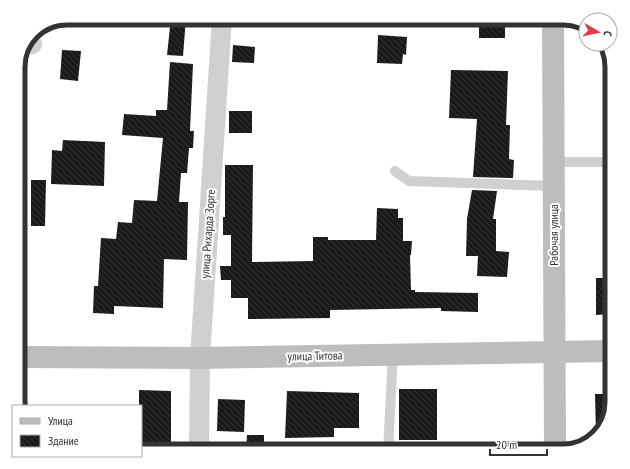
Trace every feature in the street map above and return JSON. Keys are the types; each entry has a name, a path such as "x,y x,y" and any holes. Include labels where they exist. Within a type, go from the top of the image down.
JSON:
{"main road":[{"name":"Рабочая улица","path":"553,25 554,444"},
{"name":"улица Титова","path":"25,357 200,358 605,351"}],"street":[{"name":"улица Рихарда Зорге","path":"199,444 200,358 222,25"}],"lane":[{"path":"554,162 605,162"},
{"path":"395,171 409,181 554,186"},
{"path":"388,444 393,354"}],"building":[{"path":"170,25 185,25 183,56 167,55"},
{"path":"479,25 505,25 505,38 479,38"},
{"path":"378,35 407,37 406,55 403,54 402,64 377,63"},
{"path":"233,45 255,47 254,63 232,62"},
{"path":"62,50 81,51 78,81 60,79"},
{"path":"170,62 193,64 190,131 194,131 193,148 189,148 187,173 181,173 179,202 188,202 187,260 164,259 163,308 114,306 114,314 93,313 94,286 98,286 101,238 116,239 118,222 132,223 134,200 157,201 163,138 122,135 124,114 156,116 156,110 167,110"},
{"path":"451,70 508,71 506,125 510,125 509,159 514,160 513,178 473,177 477,119 449,118"},
{"path":"229,111 252,111 252,133 229,133"},
{"path":"63,140 105,142 104,186 51,184 52,150 62,151"},
{"path":"225,165 253,165 252,262 313,261 313,237 328,237 328,240 376,240 377,208 398,209 398,218 403,218 403,241 412,241 410,255 411,290 415,290 415,292 478,293 478,312 441,311 441,308 330,310 330,318 248,319 248,298 231,298 231,280 221,280 220,266 231,266 231,235 223,235 223,217 225,217"},
{"path":"31,180 46,180 45,226 31,226"},
{"path":"472,190 497,191 493,219 496,219 496,251 509,252 507,277 477,276 478,256 466,256 467,219"},
{"path":"596,278 605,278 605,314 596,315"},
{"path":"399,389 437,389 437,440 399,440"},
{"path":"139,390 171,391 171,444 142,444 142,405 139,405"},
{"path":"287,391 359,393 359,428 334,428 334,437 285,438"},
{"path":"595,394 605,394 605,408 603,416 596,428"},
{"path":"218,399 245,400 244,432 217,431"},
{"path":"247,435 264,435 264,444 246,444"}]}
